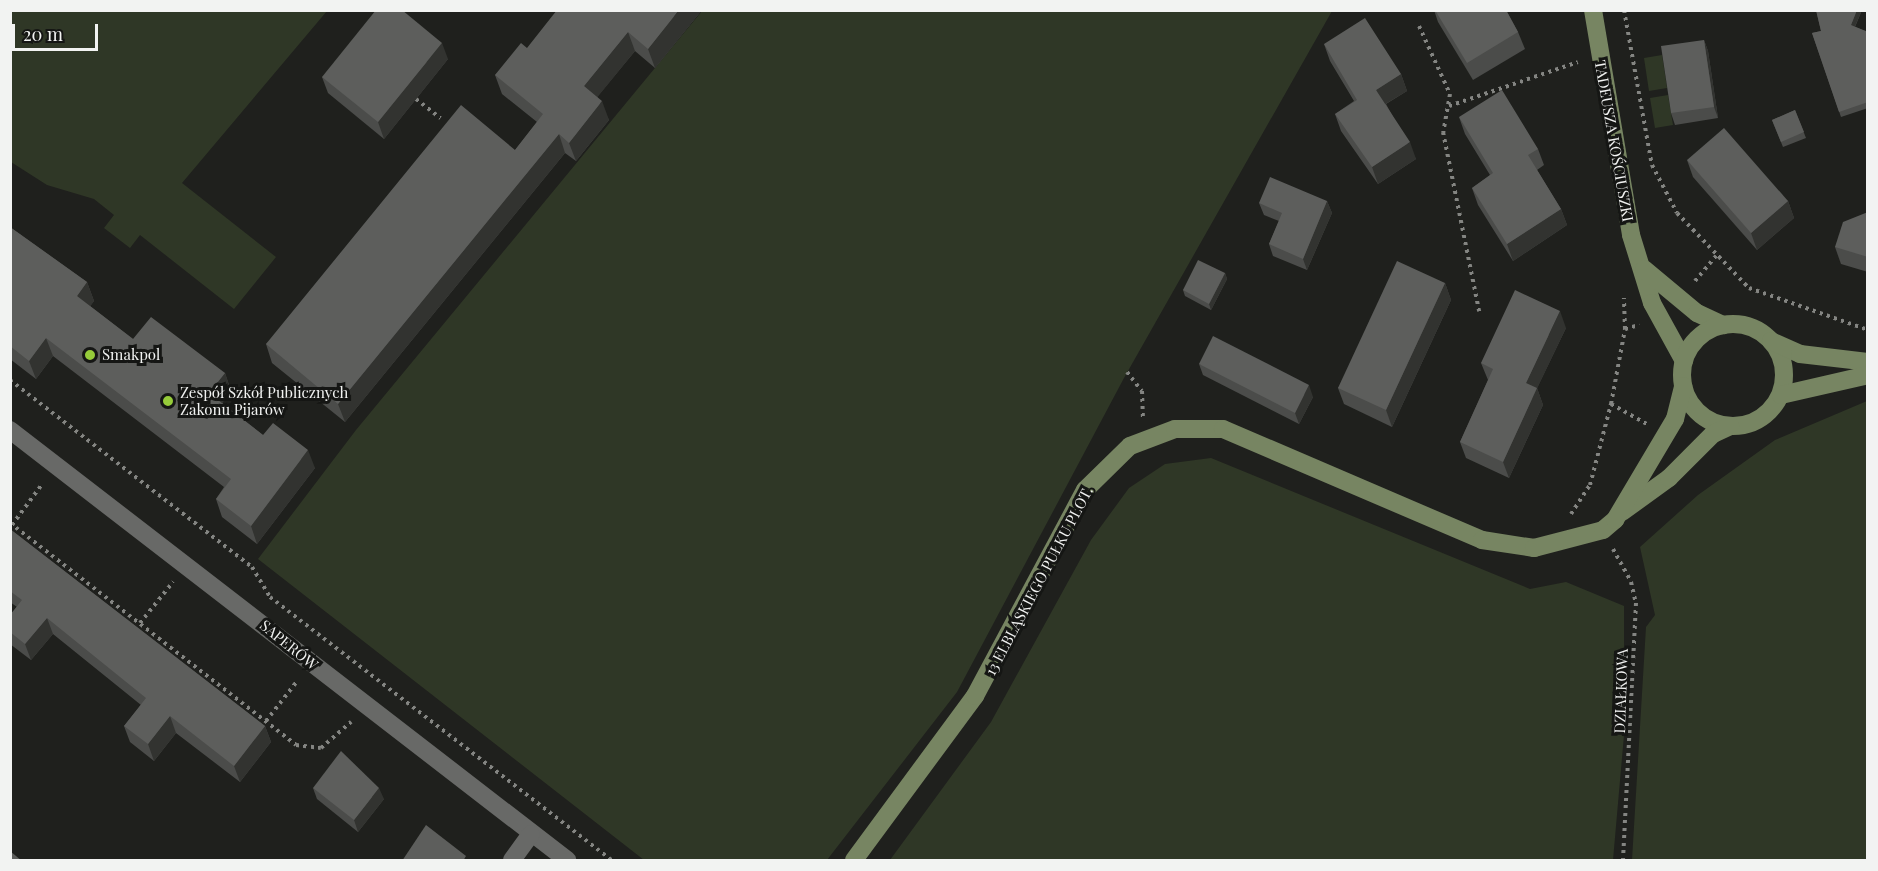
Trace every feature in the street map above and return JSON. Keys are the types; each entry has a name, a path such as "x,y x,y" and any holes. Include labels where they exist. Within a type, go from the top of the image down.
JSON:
{"street":[{"name":"TADEUSZA KOŚCIUSZKI","path":"1593,10 1626,210 1652,303 1684,361"},
{"path":"1644,269 1697,313 1723,325 1749,326 1772,341 1800,354 1868,362"},
{"path":"1723,325 1698,338 1684,361 1683,386 1695,409 1730,426 1766,415 1780,395 1784,366 1772,341"},
{"path":"1780,395 1868,375"},
{"name":"13 ELBLĄSKIEGO PUŁKU PLOT.","path":"1622,512 1675,418 1683,386"},
{"name":"13 ELBLĄSKIEGO PUŁKU PLOT.","path":"854,861 975,696 1085,490 1110,461 1145,438 1204,427 1241,434 1513,549 1548,547 1603,530 1622,512 1655,490 1713,434 1730,426"},
{"name":"SAPERÓW","path":"10,430 567,861"},
{"path":"512,861 531,834"}],"path":[{"path":"1624,10 1652,165 1677,213 1749,288 1868,330"},
{"path":"1419,26 1450,94 1443,132 1479,311"},
{"path":"1449,106 1553,66 1584,60"},
{"path":"416,99 440,118"},
{"path":"1127,372 1142,391 1145,438"},
{"path":"10,380 252,567 270,597 611,861"},
{"path":"56,465 11,524 266,721 312,751 332,741 365,706"},
{"name":"DZIAŁKOWA","path":"1603,530 1631,582 1635,603 1623,861"},
{"path":"140,623 186,565"},
{"path":"266,721 311,663"}],"green space":[{"path":"10,11 327,11 182,183 276,257 234,309 140,235 130,248 104,228 114,215 94,199 47,185 11,162"},
{"path":"702,11 1332,11 1124,378 957,692 827,860 644,860 258,559 356,430"},
{"path":"1662,55 1667,88 1649,91 1644,58"},
{"path":"1668,95 1673,125 1655,128 1650,98"},
{"path":"1867,401 1867,860 1632,860 1646,627 1655,615 1640,547 1698,495 1775,440"},
{"path":"1211,458 1530,589 1566,582 1624,606 1624,735 1613,860 890,860 991,722 1091,540 1129,488 1165,464"}],"building":[{"path":"376,10 402,10 442,43 378,122 322,77"},
{"path":"557,10 679,10 648,49 628,32 584,86 602,101 569,143 559,134 338,404 266,344 461,105 515,150 543,114 495,75 521,43 527,48"},
{"path":"1435,10 1506,10 1518,32 1467,63"},
{"path":"1816,10 1857,10 1851,25 1868,32 1868,102 1839,112 1812,33 1821,31"},
{"path":"1365,18 1401,74 1376,90 1410,142 1372,167 1335,114 1357,100 1324,44"},
{"path":"1704,40 1714,107 1671,113 1661,46"},
{"path":"1502,90 1538,149 1528,155 1561,209 1507,244 1472,188 1493,173 1459,117"},
{"path":"1795,110 1804,132 1781,142 1772,120"},
{"path":"1724,128 1788,201 1751,233 1687,160"},
{"path":"1270,177 1327,201 1303,259 1269,244 1282,213 1259,203"},
{"path":"1868,212 1868,257 1835,247 1843,222"},
{"name":"Zespół Szkół Publicznych Zakonu Pijarów","path":"10,227 87,282 77,296 133,339 151,317 225,373 209,393 263,435 273,423 308,450 251,526 216,499 231,479 46,338 29,361 10,346"},
{"path":"1198,260 1225,273 1209,304 1183,290"},
{"path":"1397,261 1445,283 1386,410 1338,388"},
{"path":"1515,290 1560,311 1526,383 1537,388 1503,462 1460,442 1493,369 1481,363"},
{"path":"1213,336 1309,385 1295,413 1199,364"},
{"path":"10,529 265,726 234,766 170,716 148,744 124,726 146,698 47,618 25,644 10,632 10,615 22,600 10,591"},
{"path":"341,751 379,788 354,820 313,788"},
{"path":"426,825 466,856 463,861 402,861"},
{"path":"10,851 22,861 10,861"}],"place":[{"name":"Smakpol","path":"90,355"},
{"name":"Zespół Szkół Publicznych Zakonu Pijarów","path":"168,401"}]}
